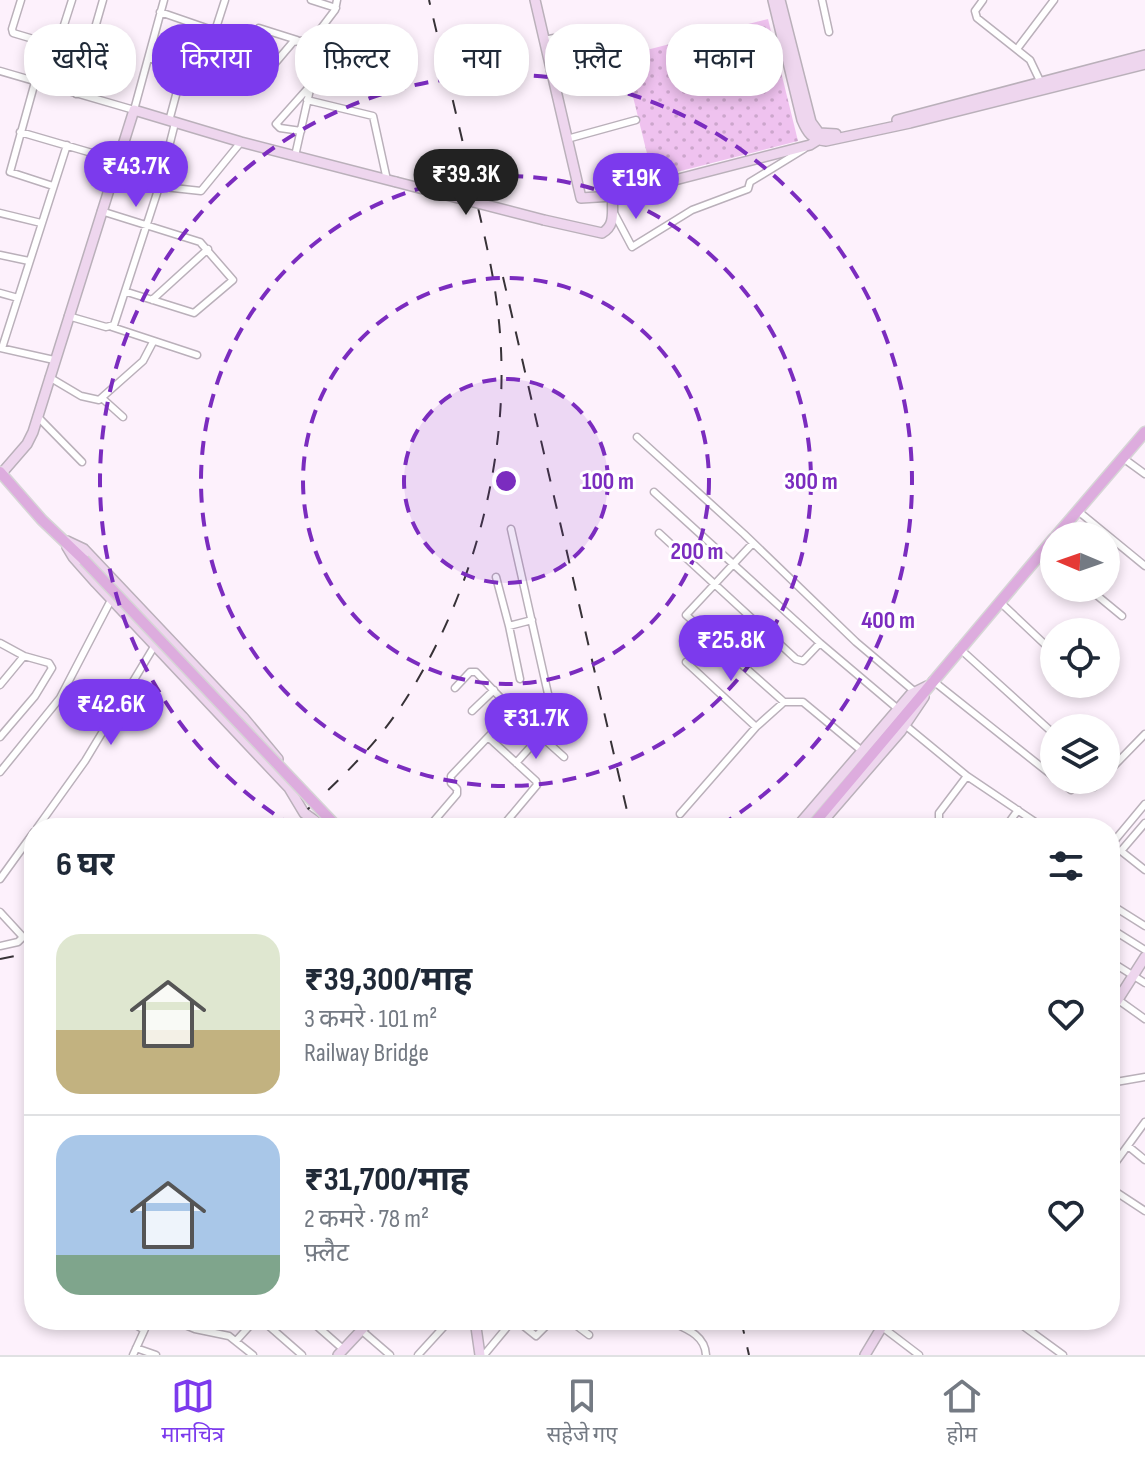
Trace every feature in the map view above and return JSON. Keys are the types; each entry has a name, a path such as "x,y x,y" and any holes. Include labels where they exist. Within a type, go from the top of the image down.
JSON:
{"main road":[{"path":"1068,522 1145,432"},
{"path":"1,473 42,520 84,560 329,818"},
{"path":"818,818 1040,555"}],"street":[{"path":"21,0 12,29 13,33 24,36"},
{"path":"64,24 72,0"},
{"path":"96,24 103,0"},
{"path":"1,473 27,444 37,416 134,110 164,0"},
{"path":"217,24 225,0"},
{"path":"311,0 336,8"},
{"path":"324,24 336,8 337,0"},
{"path":"535,0 581,198 613,196 814,143 910,123 1145,64"},
{"path":"773,0 802,120 814,143"},
{"path":"780,0 806,111 819,133 830,135 1145,55"},
{"path":"822,0 829,32"},
{"path":"983,0 975,11 977,18 1030,60 1041,83"},
{"path":"1017,49 1054,0"},
{"path":"160,12 195,24"},
{"path":"279,60 295,41"},
{"path":"0,82 2,72 24,79"},
{"path":"31,96 10,172 53,186"},
{"path":"83,96 241,142 602,233 610,228 613,196"},
{"path":"112,327 127,292 158,190 177,96"},
{"path":"301,96 276,124 280,128 301,131"},
{"path":"295,156 308,96"},
{"path":"307,100 373,116 392,181"},
{"path":"567,139 636,120"},
{"path":"20,132 116,160"},
{"path":"158,190 164,187 201,191 241,142"},
{"path":"612,210 632,247 692,210 748,189 749,182 777,168 814,143"},
{"path":"54,360 1,348 67,145"},
{"path":"101,211 190,237 208,249 232,276 231,284 194,313 127,292"},
{"path":"0,213 41,223"},
{"path":"152,300 208,249"},
{"path":"0,255 29,261"},
{"path":"0,293 18,298"},
{"path":"68,316 197,355"},
{"path":"49,377 81,396 96,401 103,399 143,361 153,342"},
{"path":"103,399 123,417"},
{"path":"37,416 82,462"},
{"path":"637,437 856,642 914,691"},
{"path":"1123,458 1145,474"},
{"path":"654,492 820,643 898,709"},
{"path":"1078,511 1145,566"},
{"path":"511,529 553,716 552,723 516,763"},
{"path":"659,533 796,659 803,661 820,643"},
{"path":"64,540 73,557 111,600 289,788 304,813 311,818"},
{"path":"64,540 84,549 243,717 286,769 289,788"},
{"path":"753,543 686,615 784,702"},
{"path":"496,577 520,679"},
{"path":"0,772 60,698 111,600"},
{"path":"1000,602 1040,640"},
{"path":"1105,602 1122,616"},
{"path":"509,626 532,620"},
{"path":"0,643 24,656 49,663 52,668 35,696 0,737"},
{"path":"45,818 85,761 155,645"},
{"path":"959,648 1040,721"},
{"path":"0,685 24,656"},
{"path":"686,662 756,727"},
{"path":"455,688 473,671 564,757"},
{"path":"805,818 914,691 929,683"},
{"path":"826,818 905,725 924,700 929,683"},
{"path":"929,683 1040,767"},
{"path":"472,711 494,690"},
{"path":"680,814 777,704 803,702 862,751"},
{"path":"437,818 457,794 451,776 513,711"},
{"path":"905,725 967,776 1030,818"},
{"path":"1120,760 1145,734"},
{"path":"488,737 537,785 509,818"},
{"path":"939,818 939,813 967,776"},
{"path":"1120,833 1145,804"},
{"path":"1012,818 1018,810"},
{"path":"1145,823 1122,853 1145,870"},
{"path":"0,879 24,846"},
{"path":"1120,910 1145,926"},
{"path":"0,912 23,937 18,942 0,946"},
{"path":"1120,934 1145,950"},
{"path":"1120,990 1145,957"},
{"path":"1120,968 1145,983"},
{"path":"1120,1001 1145,1019"},
{"path":"1120,1081 1145,1077"},
{"path":"1120,1157 1145,1122"},
{"path":"1128,1146 1145,1160"},
{"path":"1120,1195 1145,1211"},
{"path":"144,1330 135,1352 156,1355"},
{"path":"200,1330 229,1336 253,1355"},
{"path":"236,1341 246,1330"},
{"path":"273,1330 302,1355"},
{"path":"320,1330 341,1352 361,1330"},
{"path":"363,1330 390,1355"},
{"path":"418,1355 441,1330"},
{"path":"477,1330 482,1355"},
{"path":"482,1355 505,1330"},
{"path":"582,1330 589,1335"},
{"path":"686,1330 699,1337 706,1355"},
{"path":"865,1355 880,1330"},
{"path":"892,1330 919,1355"},
{"path":"1029,1330 1063,1355"}],"shaded area":[{"path":"768,19 769,24 748,24"},
{"path":"666,45 666,96 783,96 783,80 798,141 653,178 633,96 650,96 650,49"}],"railway":[{"path":"298,818 377,739 428,661 469,567 494,466 500,415 501,363 496,296 429,0"},
{"path":"503,277 629,818"},
{"path":"0,959 24,954"},
{"path":"743,1330 749,1355"}]}
